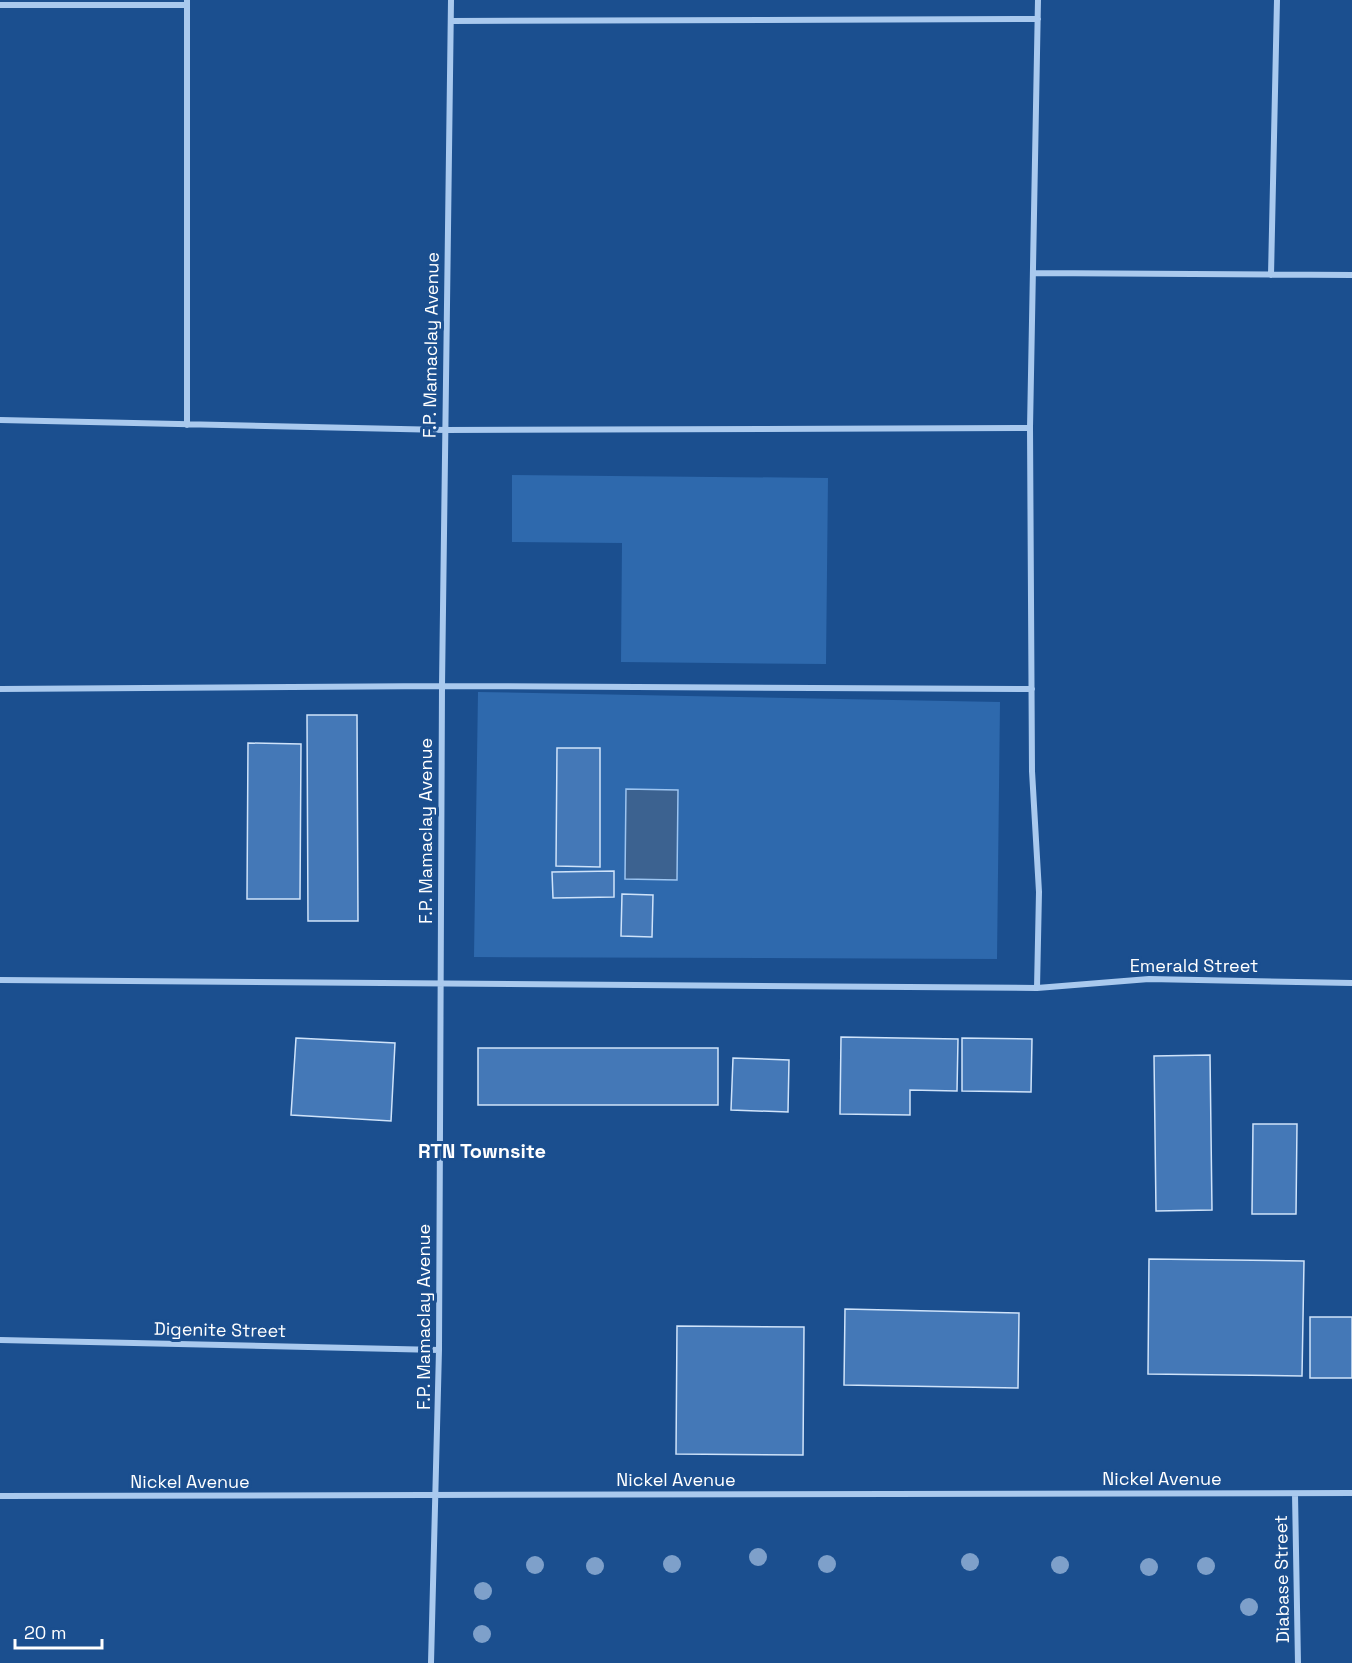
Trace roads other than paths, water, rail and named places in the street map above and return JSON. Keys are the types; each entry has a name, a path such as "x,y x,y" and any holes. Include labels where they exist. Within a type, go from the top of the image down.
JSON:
{"street":[{"name":"F.P. Mamaclay Avenue","path":"432,1663 439,1350 442,686 451,0"},
{"path":"1037,988 1039,892 1032,771 1030,428 1038,0"},
{"path":"1271,275 1277,0"},
{"path":"0,4 186,3 187,425"},
{"path":"451,21 1038,19"},
{"path":"1034,273 1352,275"},
{"path":"0,420 445,430 1030,428"},
{"path":"0,689 442,686 1032,689"},
{"name":"Emerald Street","path":"0,980 1037,988 1149,980 1352,983"},
{"name":"Digenite Street","path":"0,1340 439,1350"},
{"name":"Nickel Avenue","path":"0,1496 1352,1493"},
{"name":"Diabase Street","path":"1295,1494 1298,1663"}],"district":[{"name":"RTN Townsite","path":"482,1151"}]}
